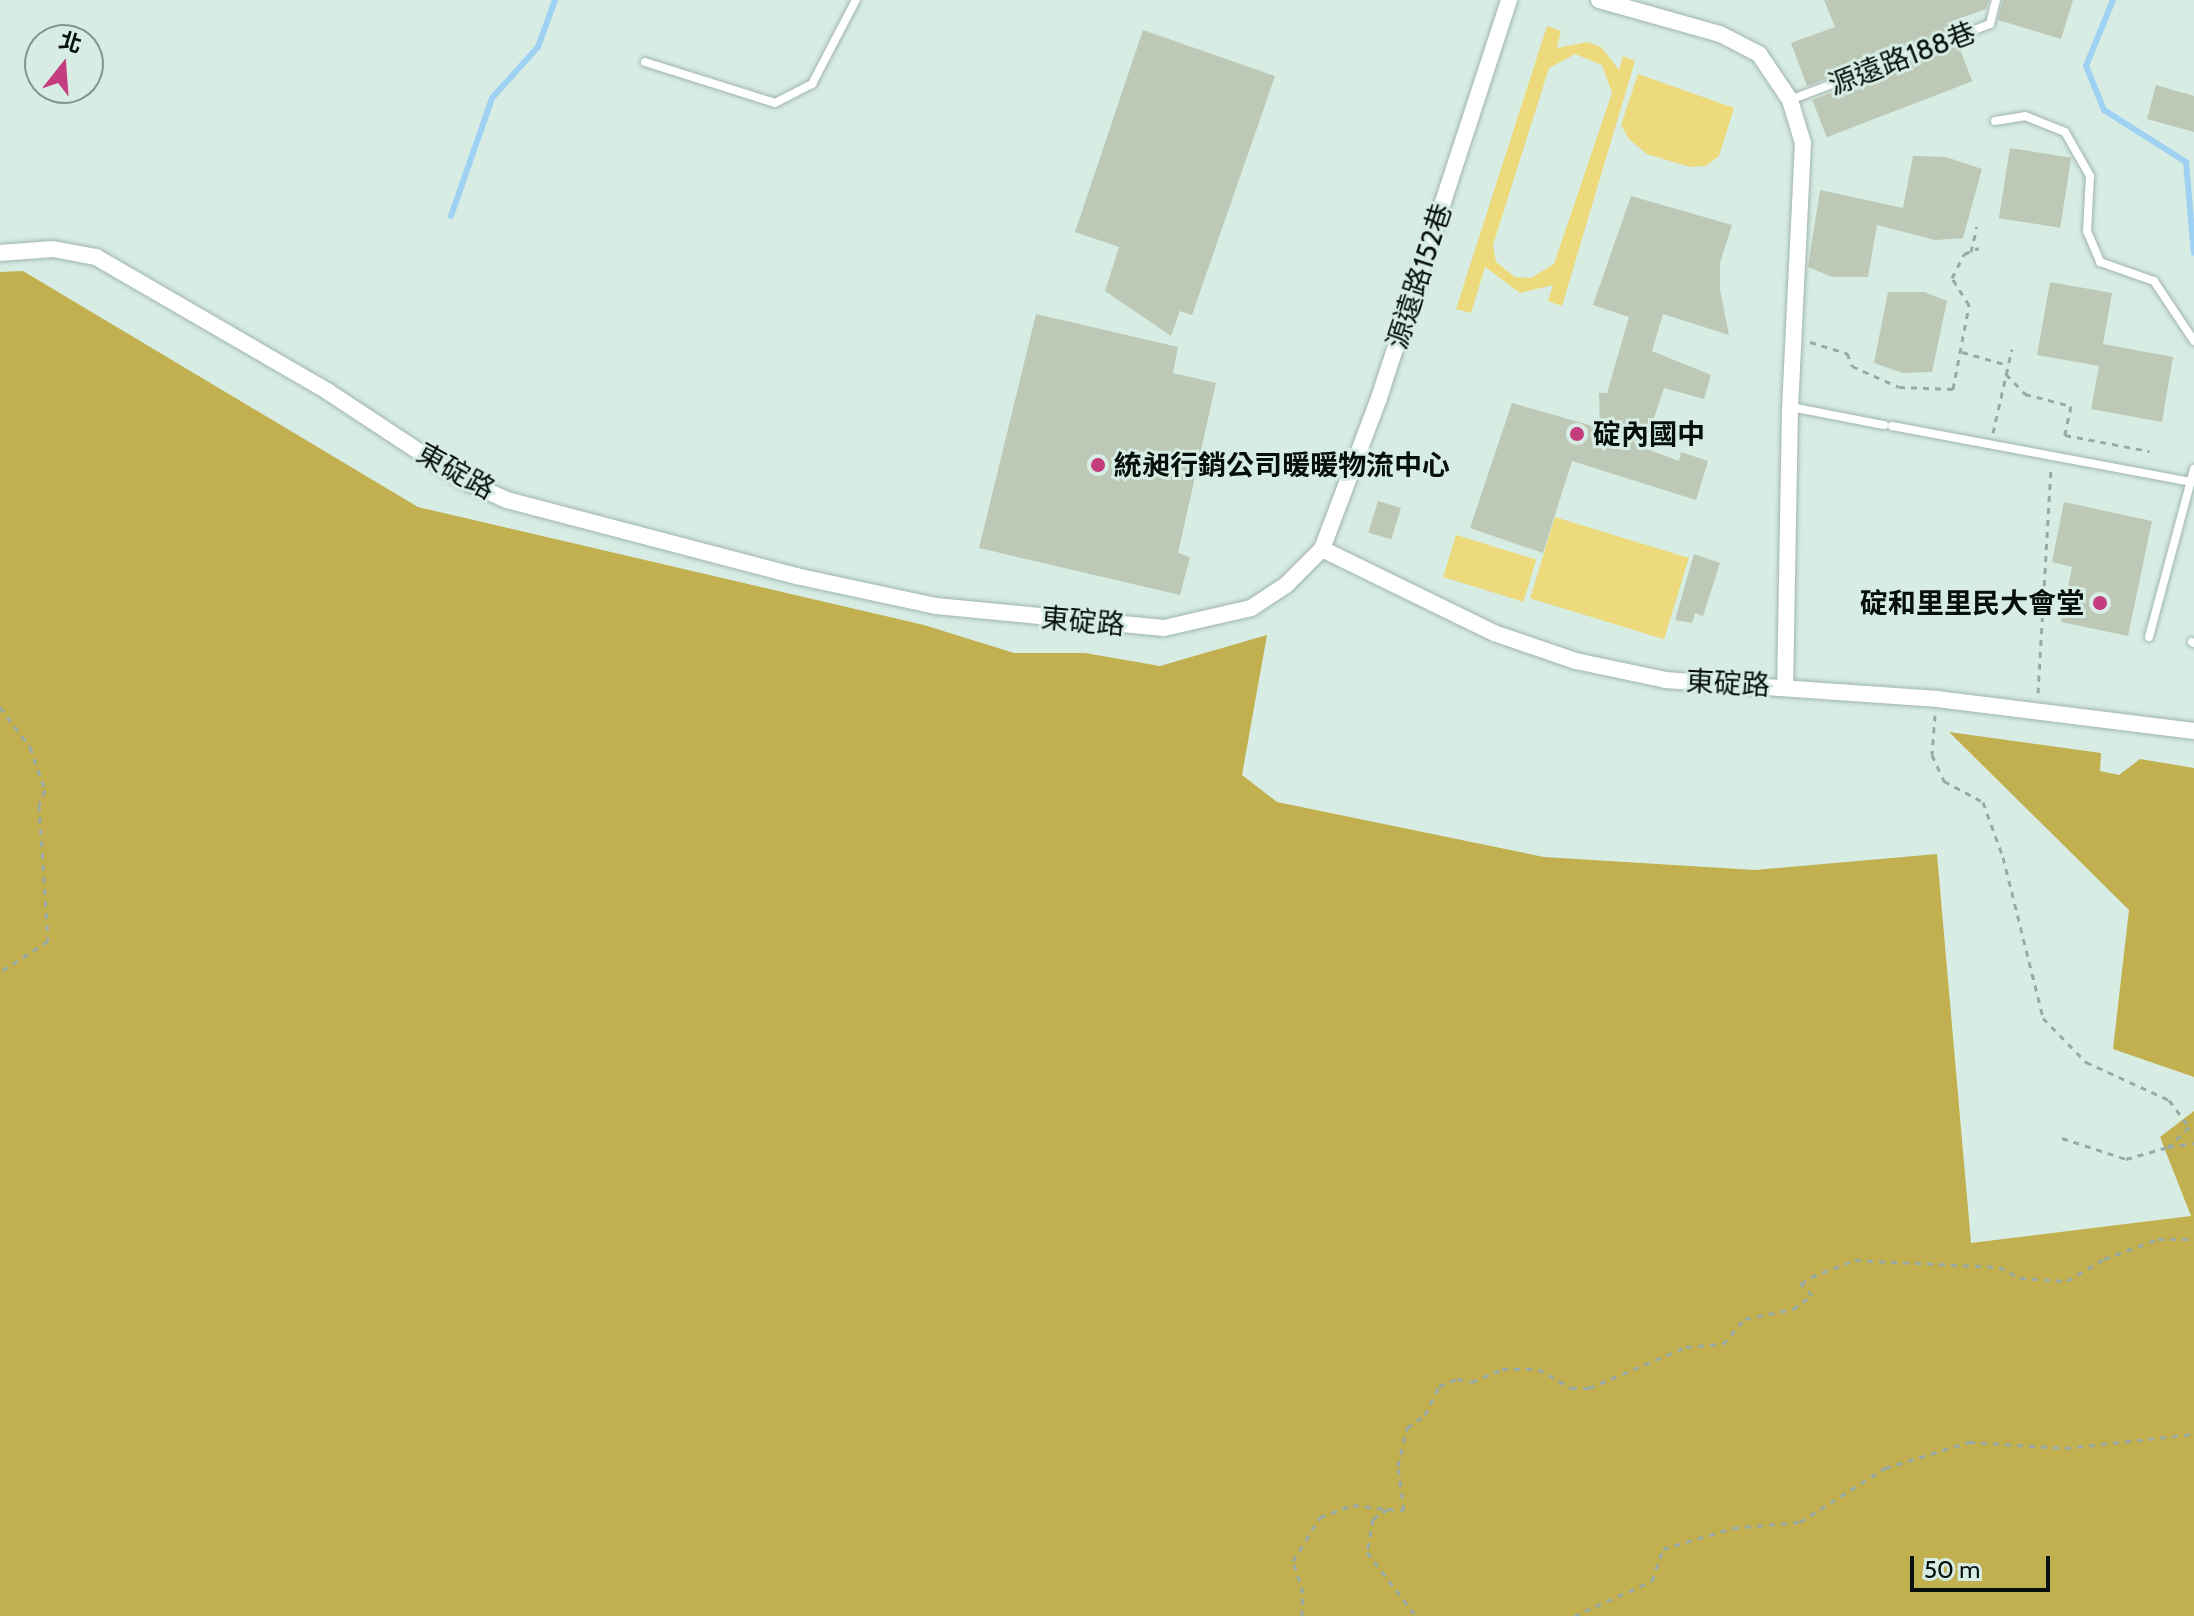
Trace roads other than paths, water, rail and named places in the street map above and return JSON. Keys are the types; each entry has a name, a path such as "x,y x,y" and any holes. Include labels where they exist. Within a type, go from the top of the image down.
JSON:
{"street":[{"name":"源遠路152巷","path":"1322,549 1379,398 1509,0"},
{"path":"1599,0 1720,34 1759,54 1790,100 1803,143 1790,407 1785,686"},
{"name":"東碇路","path":"0,253 53,249 96,257 327,391 462,480 507,500 796,576 936,606 1164,628 1251,608 1286,585 1322,549 1541,651 1666,680 1937,699 2194,731"}],"lane":[{"path":"645,62 775,103 812,84 856,0"},
{"name":"源遠路188巷","path":"1790,100 1990,24 1996,0"},
{"path":"1995,121 2025,116 2065,132 2090,176 2087,231 2100,262 2154,281 2194,341"},
{"path":"1790,407 2191,482"},
{"path":"2149,637 2194,469"}],"waterway":[{"path":"451,216 492,98 538,47 555,0"},
{"path":"2113,0 2086,66 2104,110 2186,162 2194,253"}],"place":[{"name":"碇內國中","path":"1577,434"},
{"name":"統昶行銷公司暖暖物流中心","path":"1098,465"},
{"name":"碇和里里民大會堂","path":"2100,603"}]}
